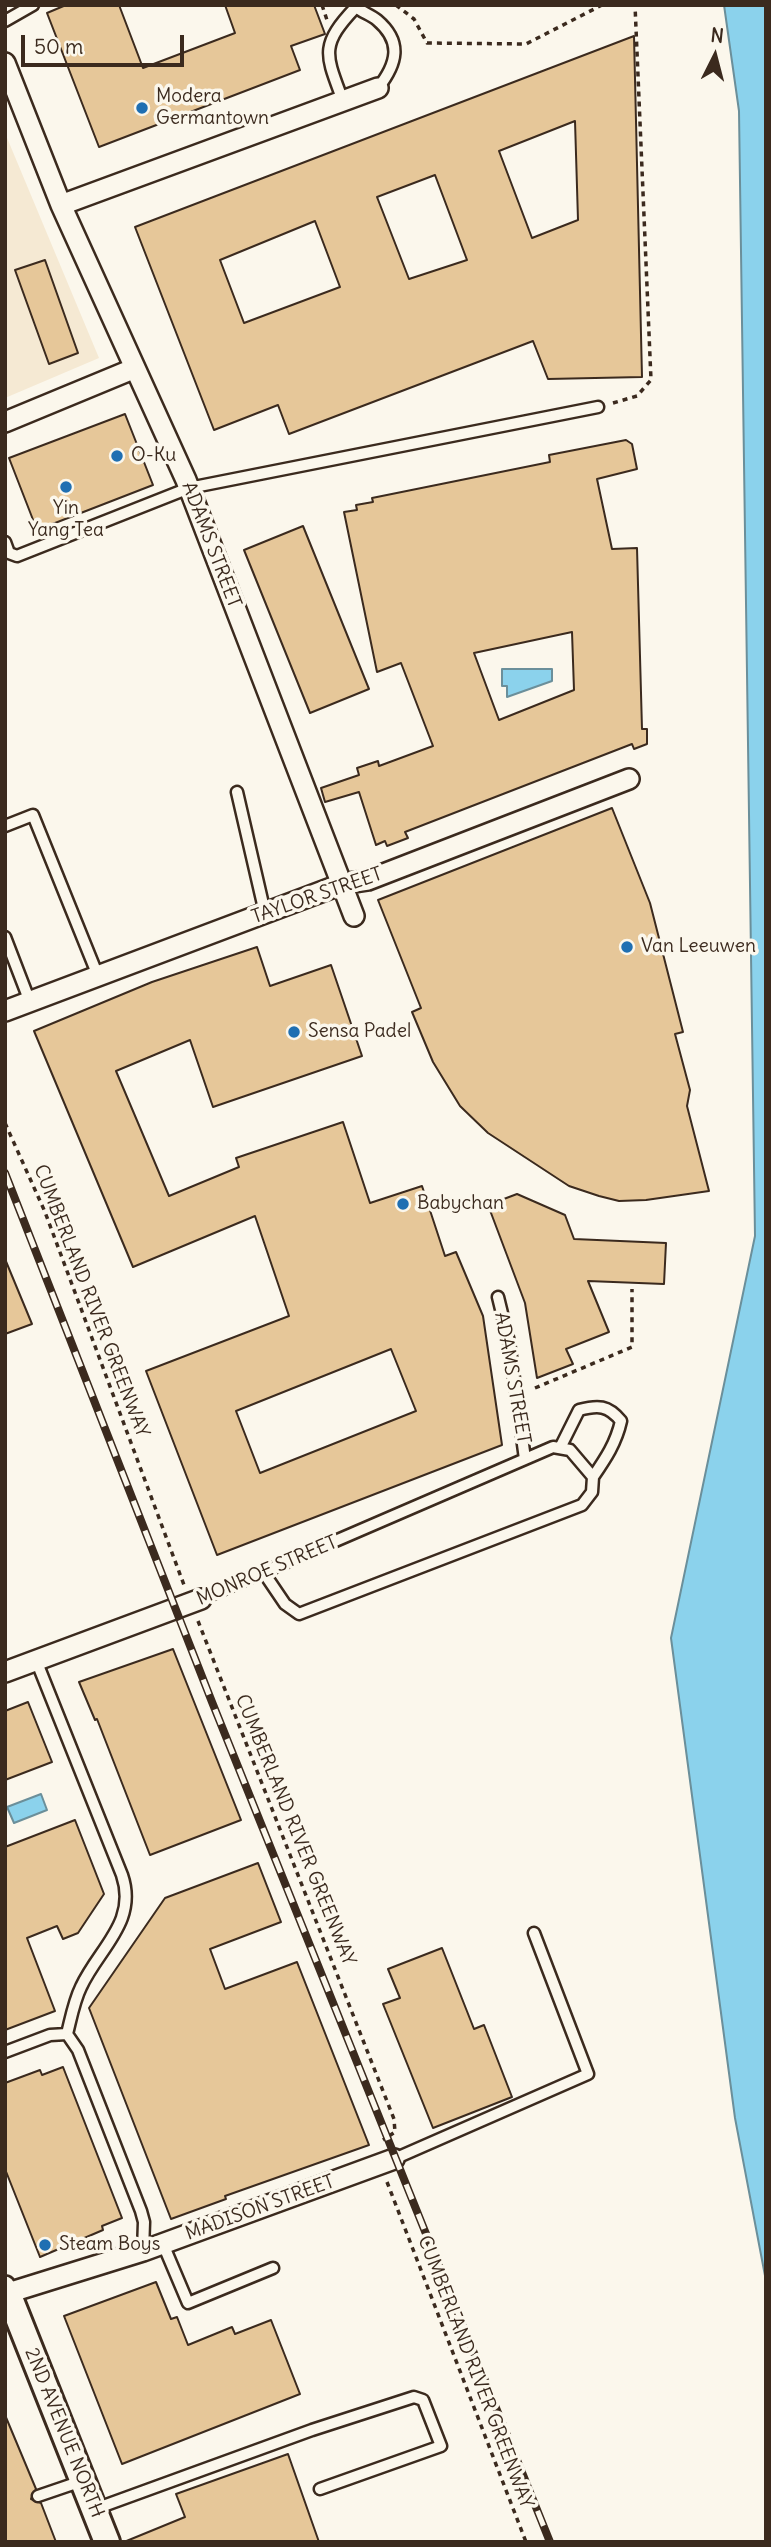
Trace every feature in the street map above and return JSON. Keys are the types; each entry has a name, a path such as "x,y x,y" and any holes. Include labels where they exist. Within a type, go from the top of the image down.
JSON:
{"street":[{"name":"ADAMS STREET","path":"5,64 61,205 189,488 354,916"},
{"path":"61,205 379,88"},
{"path":"5,422 134,369"},
{"name":"TAYLOR STREET","path":"5,1011 342,884 368,880 629,779"},
{"name":"MONROE STREET","path":"5,1672 196,1601"},
{"name":"MADISON STREET","path":"6,2291 143,2251 387,2161"},
{"name":"2ND AVENUE NORTH","path":"6,2291 107,2542"}],"lane":[{"path":"5,20 33,5"},
{"path":"344,101 328,56 330,38 354,7 375,18 389,32 395,45 392,71 379,88"},
{"path":"5,542 9,552 17,555 189,488 598,407"},
{"path":"237,792 265,913"},
{"path":"5,826 33,816 98,976"},
{"path":"5,937 30,1002"},
{"name":"ADAMS STREET","path":"498,1297 509,1342 525,1459"},
{"path":"264,1573 285,1604 299,1614 582,1505 592,1492 593,1477 613,1448 621,1420 611,1409 596,1406 579,1410 560,1448 570,1450 593,1477"},
{"name":"MONROE STREET","path":"196,1601 553,1447 560,1448"},
{"path":"36,1660 126,1888 124,1916 80,1987 67,2034 78,2050 141,2211 144,2222 143,2251"},
{"path":"387,2161 588,2074 534,1933"},
{"path":"5,2052 50,2035 67,2034"},
{"path":"163,2244 188,2303 273,2268"},
{"path":"94,2510 312,2430 414,2397 423,2400 441,2446 320,2489"},
{"path":"38,2496 83,2481"}],"path":[{"path":"322,5 328,22"},
{"path":"396,5 414,19 427,43 526,44 602,5"},
{"path":"598,407 637,396 651,380 635,5"},
{"name":"CUMBERLAND RIVER GREENWAY","path":"5,1123 45,1212 394,2119 395,2132 376,2150 387,2161 526,2542"},
{"path":"535,1388 632,1347 632,1289"}],"shaded area":[{"path":"5,133 99,358 5,398"}],"water":[{"path":"724,5 766,5 766,2281 735,2118 671,1638 755,1236 739,111"},
{"path":"502,669 552,669 552,681 507,697 507,686 502,686"},
{"path":"41,1794 47,1810 14,1823 7,1807"}],"building":[{"name":"Modera Germantown","path":"66,5 119,5 143,68 235,33 225,5 314,5 325,34 291,46 300,70 99,147 47,13"},
{"path":"634,36 642,377 548,379 533,341 289,434 278,405 214,430 135,227","holes":["575,121 578,220 532,238 499,151","435,175 467,260 409,279 377,197","315,221 340,287 244,323 220,260"]},
{"path":"45,260 78,353 49,364 15,270"},
{"path":"125,414 153,485 37,530 9,458"},
{"path":"626,440 632,444 637,469 597,479 612,549 637,548 642,729 647,729 647,744 634,749 632,744 405,832 408,838 387,846 385,841 376,845 359,792 325,802 321,788 359,775 357,768 378,761 379,766 433,746 401,663 377,672 344,512 357,510 356,505 373,502 372,498 550,462 549,455","holes":["572,632 574,690 499,720 474,653"]},
{"path":"303,526 369,689 310,713 244,550"},
{"path":"612,808 650,903 683,1032 675,1034 690,1090 687,1106 709,1191 646,1200 619,1201 599,1196 569,1186 488,1133 460,1106 433,1062 412,1012 421,1008 378,900"},
{"path":"257,947 270,986 331,965 362,1056 213,1107 190,1040 116,1071 169,1196 239,1167 236,1158 343,1122 370,1203 422,1186 445,1256 456,1252 483,1316 502,1445 217,1555 146,1371 289,1316 255,1216 133,1267 34,1031 152,982","holes":["391,1349 416,1411 260,1473 236,1411"]},
{"path":"517,1194 565,1215 574,1239 666,1243 664,1284 588,1281 609,1332 566,1349 573,1364 537,1378 525,1303 488,1205"},
{"path":"5,1259 32,1324 5,1334"},
{"path":"173,1649 241,1820 150,1855 97,1719 95,1720 79,1682"},
{"path":"28,1702 52,1762 5,1780 5,1711"},
{"path":"75,1820 104,1894 78,1933 63,1939 57,1926 27,1938 55,2011 5,2030 5,1847"},
{"path":"258,1863 281,1922 210,1949 225,1989 297,1962 369,2145 225,2196 226,2199 171,2219 89,2008 165,1898"},
{"path":"442,1948 474,2029 484,2025 512,2097 433,2128 383,2004 400,1998 388,1969"},
{"path":"63,2067 122,2218 102,2226 103,2230 40,2257 5,2169 5,2083 40,2070 42,2075"},
{"path":"156,2282 171,2319 177,2317 188,2345 232,2327 235,2334 271,2320 300,2394 122,2464 64,2316"},
{"path":"5,2415 36,2489 31,2499 41,2503 56,2542 5,2542"},
{"path":"288,2454 319,2542 124,2542 185,2517 176,2494"}],"railway":[{"path":"5,1173 212,1702 550,2542"}],"place":[{"name":"Modera Germantown","path":"142,108"},
{"name":"O-Ku","path":"117,456"},
{"name":"Yin Yang Tea","path":"66,487"},
{"name":"Van Leeuwen","path":"627,947"},
{"name":"Sensa Padel","path":"294,1032"},
{"name":"Babychan","path":"403,1204"},
{"name":"Steam Boys","path":"45,2245"}]}
